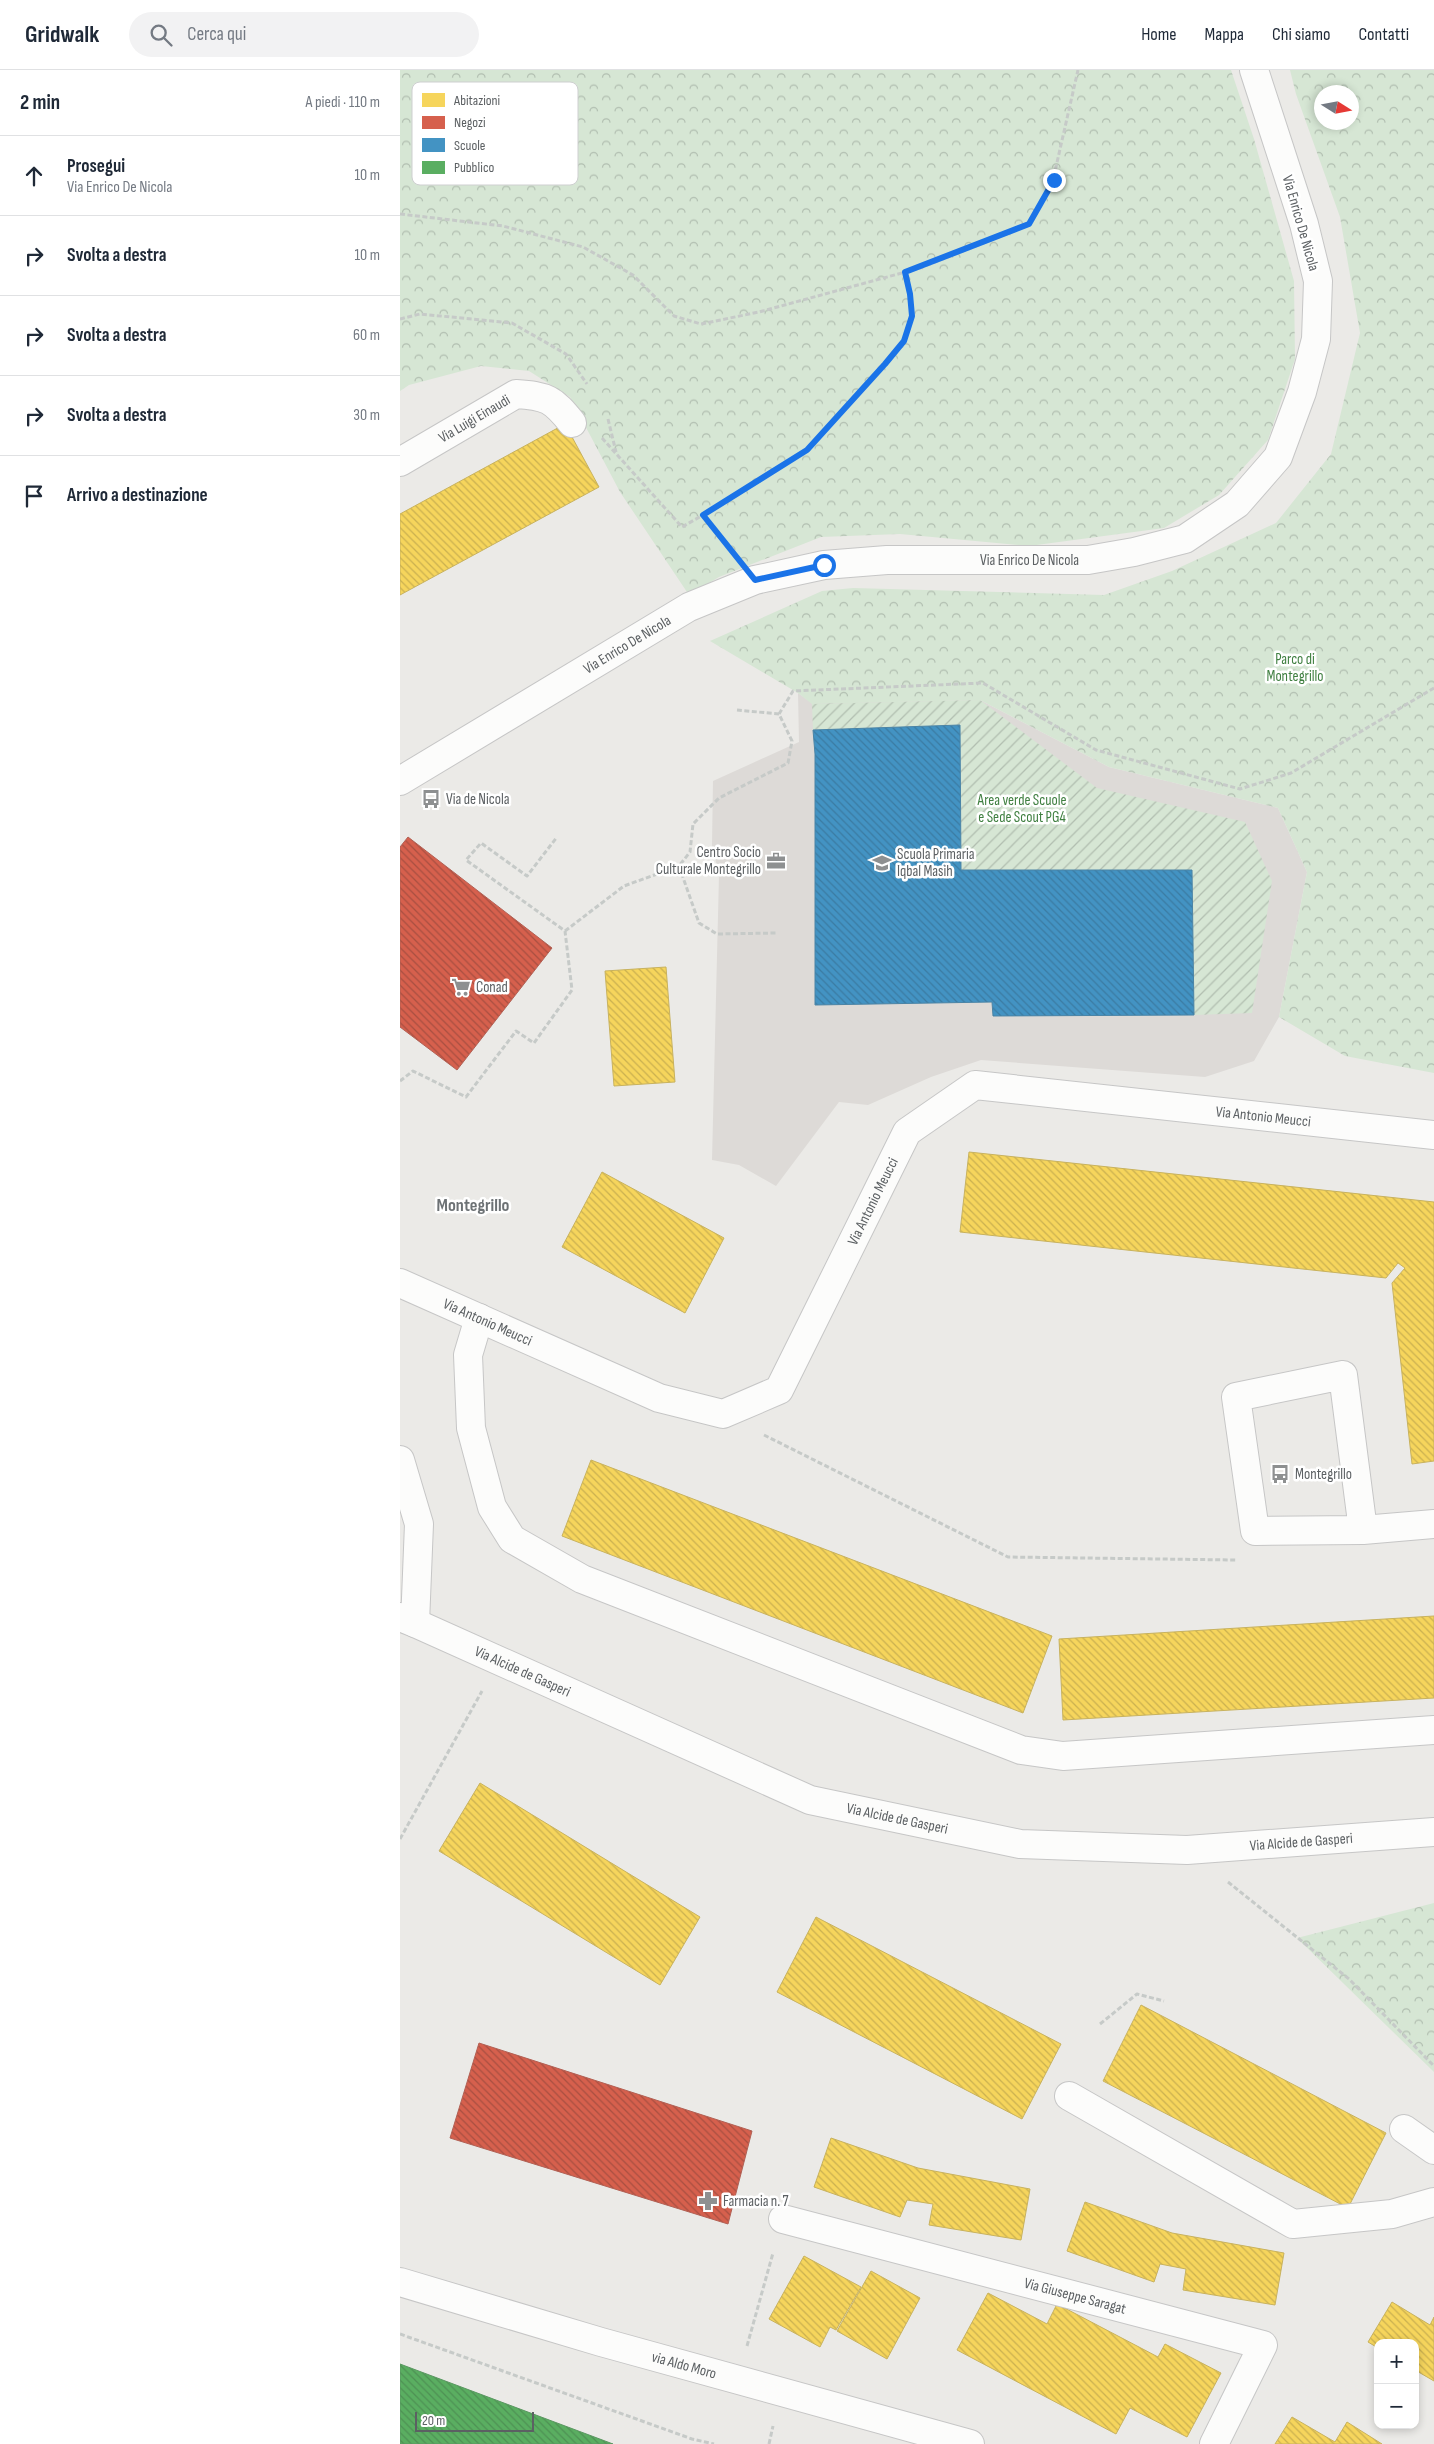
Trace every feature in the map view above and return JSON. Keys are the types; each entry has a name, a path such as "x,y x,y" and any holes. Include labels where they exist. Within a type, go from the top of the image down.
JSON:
{"street":[{"name":"Via Enrico De Nicola","path":"400,781 689,607 755,580 824,565 887,560 1088,560 1134,552 1185,539 1237,504 1278,457 1302,392 1316,339 1318,281 1316,272 1304,224 1254,70"},
{"name":"Via Luigi Einaudi","path":"400,462 516,394 537,395 556,404 572,423"},
{"name":"Via Antonio Meucci","path":"400,1283 659,1398 723,1414 779,1390 907,1132 976,1085 1434,1135"},
{"path":"479,1318 468,1355 471,1428 492,1507 512,1539 582,1579 1021,1750 1063,1756 1434,1730"},
{"path":"1363,1530 1342,1375 1236,1397 1254,1531 1363,1530 1434,1524"},
{"path":"400,1460 419,1524 407,1620"},
{"name":"Via Alcide de Gasperi","path":"407,1620 810,1800 1020,1844 1187,1850 1434,1832"},
{"path":"1069,2096 1293,2224 1392,2214 1434,2202"},
{"path":"1404,2129 1434,2150"},
{"name":"Via Giuseppe Saragat","path":"783,2219 1263,2345 1214,2444"},
{"name":"via Aldo Moro","path":"400,2282 737,2380 970,2444"}],"path":[{"path":"400,214 503,226 583,247 633,275 674,316 701,324 759,312 905,272 1029,224 1054,180 1078,70"},
{"path":"572,423 603,439 664,510 682,527 807,450 885,364 904,341 912,316 905,272"},
{"path":"400,319 420,314 512,323 566,354 589,386"},
{"path":"606,411 616,453"},
{"path":"703,515 755,580"},
{"path":"779,714 793,691 982,683 1096,750 1240,789 1290,772 1434,688"},
{"path":"737,710 779,714"},
{"path":"565,931 624,886 679,866 690,852 693,824 719,798 788,763 792,740 779,714"},
{"path":"400,1081 414,1071 466,1097 516,1031 534,1043 572,990 565,931 466,860 481,843 527,876 557,837"},
{"path":"679,866 699,923 717,934 778,933"},
{"path":"723,1414 1008,1558 1235,1560 1254,1531"},
{"path":"400,1839 499,1660"},
{"path":"1187,1850 1349,1979 1434,2066"},
{"path":"1100,2024 1137,1994 1164,2002"},
{"path":"737,2380 783,2219"},
{"path":"400,2334 692,2439 714,2444"},
{"path":"691,2444 692,2439"}],"shaded area":[{"path":"798,693 812,703 980,700 1109,767 1278,808 1307,872 1279,1017 1254,1061 1205,1077 981,1060 931,1077 868,1105 839,1102 776,1186 739,1165 712,1160 719,875 712,845 713,781 799,742"}],"green space":[{"path":"400,70 1231,70 1254,139 1294,281 1295,359 1268,440 1219,495 1164,528 1029,546 900,534 821,537 719,577 689,595 620,492 570,397 529,371 481,366 409,385 400,391"},
{"name":"Parco di Montegrillo","path":"1290,70 1434,70 1434,1073 1345,1056 1279,1017 1307,872 1278,808 1109,767 980,700 812,704 798,693 710,641 822,591 853,588 1104,595 1172,571 1276,523 1331,454 1360,333 1340,217 1296,94"},
{"name":"Area verde Scuole e Sede Scout PG4","path":"980,700 1097,788 1245,822 1272,881 1252,1013 1194,1015 1192,870 961,870 960,725 813,730 812,704"},
{"path":"1434,1903 1434,2072 1297,1938"}],"building: Abitazioni":[{"path":"565,424 599,487 400,595 400,514"},
{"path":"666,967 675,1082 614,1086 605,971"},
{"path":"969,1152 1434,1202 1434,1461 1412,1464 1392,1283 1405,1268 1398,1263 1386,1278 960,1232"},
{"path":"602,1172 724,1238 685,1313 562,1247"},
{"path":"591,1460 1052,1636 1023,1713 562,1536"},
{"path":"1434,1616 1434,1698 1063,1720 1059,1639"},
{"path":"480,1783 700,1917 660,1985 439,1851"},
{"path":"816,1917 1061,2044 1022,2119 777,1992"},
{"path":"1141,2005 1386,2133 1348,2208 1103,2081"},
{"path":"831,2138 918,2168 1030,2189 1021,2240 929,2225 933,2204 907,2200 900,2217 814,2187"},
{"path":"1085,2202 1172,2233 1284,2253 1275,2305 1183,2290 1186,2269 1160,2264 1154,2282 1067,2251"},
{"path":"804,2256 861,2287 836,2330 830,2327 820,2347 769,2319"},
{"path":"871,2271 920,2298 887,2359 837,2331"},
{"path":"988,2293 1047,2324 1057,2304 1158,2357 1165,2344 1221,2373 1187,2437 1130,2408 1116,2434 957,2350"},
{"path":"1392,2302 1430,2325 1434,2317 1434,2381 1419,2372 1419,2339 1374,2339 1374,2346 1368,2342"},
{"path":"1292,2417 1335,2442 1347,2422 1382,2444 1275,2444"}],"building: Negozi":[{"name":"Conad","path":"408,837 552,948 457,1070 400,1027 400,847"},
{"path":"479,2043 752,2131 728,2224 450,2138"}],"building: Scuole":[{"path":"960,725 961,870 1192,870 1194,1015 993,1016 992,1002 815,1005 815,754 813,730"}],"building: Pubblico":[{"path":"400,2364 613,2444 400,2444"}],"place":[{"name":"Via de Nicola","path":"431,799"},
{"name":"Centro Socio Culturale Montegrillo","path":"776,861"},
{"name":"Scuola Primaria Iqbal Masih","path":"882,863"},
{"name":"Conad","path":"461,987"},
{"name":"Montegrillo","path":"1280,1474"},
{"name":"Farmacia n. 7","path":"708,2201"}],"district":[{"name":"Montegrillo","path":"473,1205"}],"route":[{"path":"824,565 755,580 703,515 807,450 885,364 904,341 912,316 905,272 920,268 1029,224 1054,180"}]}
